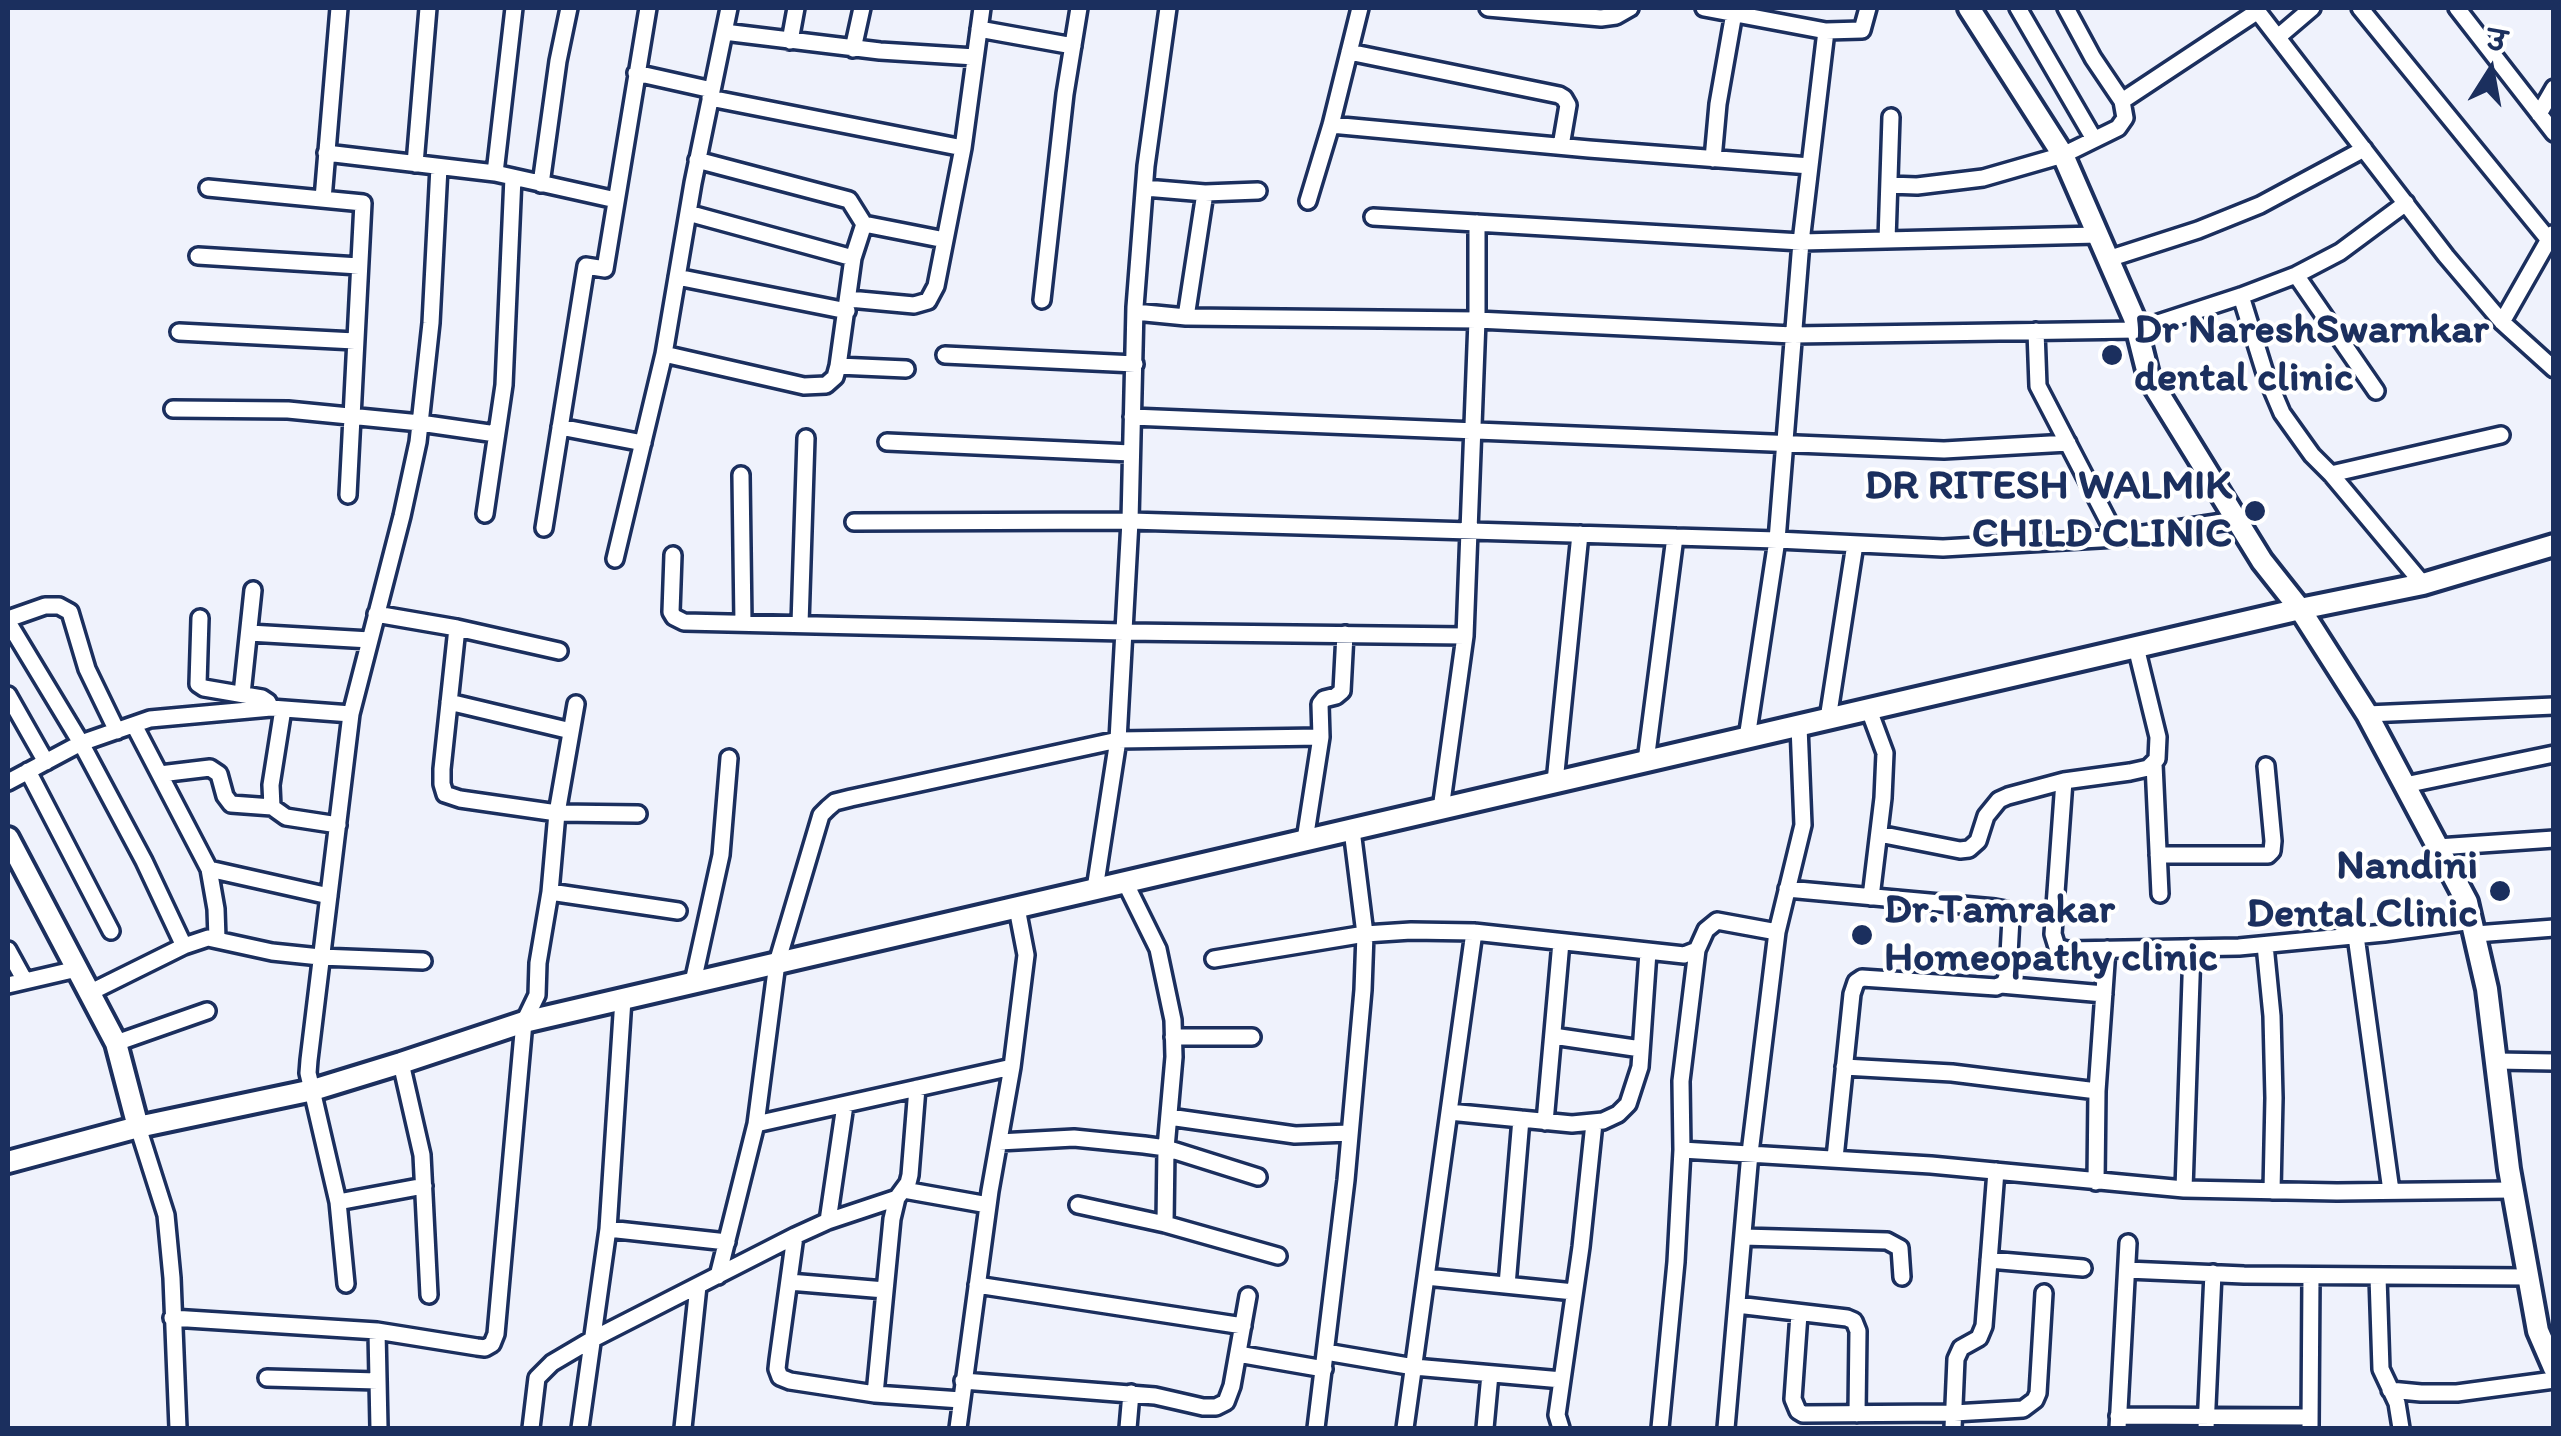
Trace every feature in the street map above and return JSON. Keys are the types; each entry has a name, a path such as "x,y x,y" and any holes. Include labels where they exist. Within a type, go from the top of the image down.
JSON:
{"street":[{"path":"322,199 339,8"},
{"path":"415,164 428,8"},
{"path":"494,173 514,8"},
{"path":"542,184 568,8"},
{"path":"544,528 586,266 606,269 648,8"},
{"path":"615,559 664,354 729,8"},
{"path":"790,42 796,8"},
{"path":"853,49 862,8"},
{"path":"677,277 848,305 914,306 928,301 936,286 963,148 982,8"},
{"path":"1042,300 1065,94 1079,8"},
{"path":"1095,889 1118,740 1136,305 1145,188 1168,8"},
{"path":"1308,201 1360,8 1350,8"},
{"path":"1488,8 1601,18 1630,8"},
{"path":"1713,158 1718,104 1718,10 1826,31 1862,30 1868,8"},
{"path":"1969,8 2063,155 2136,330 2149,378 2262,562 2300,610 2367,714 2468,902 2487,989 2512,1190 2528,1278 2538,1331 2554,1368"},
{"path":"2018,8 2094,139"},
{"path":"1889,185 1917,186 1983,178 2063,155 2123,123 2122,100 2066,8"},
{"path":"2278,36 2312,8"},
{"path":"2360,8 2551,236 2502,322"},
{"path":"2457,8 2554,133"},
{"path":"2122,100 2257,9 2502,322 2554,369"},
{"path":"979,29 1072,46"},
{"path":"1747,738 1777,540 1801,242 1826,31"},
{"path":"724,32 853,49 975,56"},
{"path":"1349,52 1559,95 1568,105 1564,146"},
{"path":"636,74 963,148"},
{"path":"2539,114 2554,88"},
{"path":"1887,240 1891,117"},
{"path":"1331,125 1810,166"},
{"path":"2108,260 2260,205 2364,150"},
{"path":"326,153 494,173 616,200"},
{"path":"698,160 849,200 864,224 946,240"},
{"path":"346,1284 338,1202 308,1073 351,714 400,523 420,423 431,324 439,167"},
{"path":"484,514 504,385 513,178"},
{"path":"208,188 362,202 348,495"},
{"path":"1145,188 1205,193 1258,191"},
{"path":"1186,312 1205,193"},
{"path":"1136,305 1186,312 1793,334 2136,330 2296,275 2340,252 2406,203"},
{"path":"688,213 853,258"},
{"path":"1373,217 1801,242 2098,235"},
{"path":"1441,809 1465,636 1477,223"},
{"path":"664,354 804,386 826,385 838,366 853,258 864,224"},
{"path":"198,256 359,266"},
{"path":"2296,275 2376,391"},
{"path":"2241,296 2282,414 2312,455 2423,584"},
{"path":"2036,331 2038,386 2117,538"},
{"path":"178,332 355,341"},
{"path":"945,355 1135,364"},
{"path":"838,366 906,368"},
{"path":"173,409 288,410 496,434"},
{"path":"1132,417 1944,450 2068,444"},
{"path":"560,427 642,443"},
{"path":"2332,474 2501,435"},
{"path":"800,624 806,438"},
{"path":"887,442 1132,452"},
{"path":"740,475 743,623"},
{"path":"854,522 1130,521 1943,548 2117,538 2236,520"},
{"path":"1555,782 1580,534"},
{"path":"1646,761 1675,537"},
{"path":"1828,719 1855,544"},
{"path":"8,1162 138,1127 313,1090 524,1022 2423,584 2554,545"},
{"path":"672,555 671,612 684,622 1465,636"},
{"path":"242,694 254,590"},
{"path":"117,731 87,669 70,612 59,606 45,606 8,620 81,743 184,946"},
{"path":"376,614 559,651"},
{"path":"200,618 198,684 262,698 277,708"},
{"path":"457,628 442,768 446,794 557,813 638,814"},
{"path":"249,632 370,640"},
{"path":"1305,840 1321,737 1320,704 1339,694 1344,686 1344,634"},
{"path":"2136,648 2158,736 2154,764 2160,894"},
{"path":"8,694 46,762"},
{"path":"449,702 572,731"},
{"path":"172,1318 377,1332 477,1348 494,1341 524,1022 537,994 557,813 576,704"},
{"path":"2367,714 2554,706"},
{"path":"8,782 81,743 150,719 277,708 351,714"},
{"path":"272,808 270,785 277,708"},
{"path":"1869,710 1885,753 1872,897"},
{"path":"134,725 210,869 217,939"},
{"path":"1726,1428 1750,1153 1777,932 1803,825 1800,726"},
{"path":"718,1276 756,1124 777,963 820,816 835,802 1118,740 1321,737"},
{"path":"2405,785 2554,754"},
{"path":"693,982 720,855 729,758"},
{"path":"1879,834 1970,849 1978,841 1986,816 1999,800 2154,764"},
{"path":"2158,855 2268,855 2273,841 2266,766"},
{"path":"160,774 210,768 220,774 230,804 272,808 286,817 338,824"},
{"path":"28,772 111,931"},
{"path":"2064,782 2054,942 2068,950 2192,950 2474,927 2554,928"},
{"path":"1316,1428 1363,990 1365,934 1352,830"},
{"path":"8,838 116,1043 166,1215 178,1428"},
{"path":"2438,848 2554,839"},
{"path":"210,869 329,896"},
{"path":"1126,882 1158,948 1170,999 1174,1037 1165,1224"},
{"path":"1787,889 2006,910 2011,918 2008,972 2001,985 1862,978 1854,986 1834,1158"},
{"path":"550,892 678,911"},
{"path":"958,1428 1026,955 1017,908"},
{"path":"1660,1428 1676,1262 1682,1081 1697,950 1706,930 1718,921 1777,932"},
{"path":"1214,960 1365,934 1411,931 1474,932 1648,952 1684,954 1697,950"},
{"path":"1405,1428 1474,932"},
{"path":"2356,936 2391,1191"},
{"path":"89,993 200,940 217,939 245,948 320,957 423,961"},
{"path":"1545,1122 1561,942"},
{"path":"2266,945 2274,1081 2272,1190"},
{"path":"2096,1182 2097,1091 2107,949"},
{"path":"8,950 24,981"},
{"path":"2184,1189 2192,950"},
{"path":"1449,1112 1572,1124 1594,1123 1618,1114 1628,1104 1640,1067 1648,952"},
{"path":"8,985 76,969"},
{"path":"2001,985 2104,994"},
{"path":"580,1428 608,1229 623,999"},
{"path":"116,1043 207,1011"},
{"path":"1553,1036 1642,1048"},
{"path":"1174,1037 1252,1037"},
{"path":"2496,1061 2554,1062"},
{"path":"402,1064 422,1154 429,1295"},
{"path":"756,1124 1012,1066"},
{"path":"1844,1067 1952,1073 2097,1091"},
{"path":"874,1394 892,1219 910,1175 917,1088"},
{"path":"828,1221 845,1105"},
{"path":"1169,1117 1295,1136 1350,1134"},
{"path":"1507,1285 1521,1119"},
{"path":"1561,1428 1557,1415 1594,1123"},
{"path":"998,1142 1074,1138 1166,1148 1258,1177"},
{"path":"1682,1150 1834,1158 2184,1189 2512,1190"},
{"path":"1954,1421 1956,1359 1962,1348 1976,1342 1982,1333 1996,1171"},
{"path":"338,1202 424,1186"},
{"path":"531,1428 536,1385 541,1372 552,1362 796,1236 900,1194 988,1205"},
{"path":"1078,1206 1165,1224 1278,1256"},
{"path":"608,1229 727,1242"},
{"path":"796,1236 777,1369 780,1377 874,1394 961,1400"},
{"path":"1743,1237 1888,1241 1900,1248 1902,1277"},
{"path":"2128,1243 2118,1422 2310,1423 2311,1276"},
{"path":"1989,1260 2083,1268"},
{"path":"2127,1270 2528,1278"},
{"path":"2207,1422 2213,1273"},
{"path":"1426,1277 1574,1292"},
{"path":"2378,1277 2381,1369 2396,1402 2400,1428"},
{"path":"789,1282 885,1290"},
{"path":"977,1285 1243,1326"},
{"path":"683,1428 698,1286"},
{"path":"1800,1314 1793,1398 1798,1411 1810,1422 1857,1414 1876,1421 1954,1421 2022,1409 2035,1400 2044,1293"},
{"path":"964,1381 1131,1393 1204,1407 1221,1405 1228,1397 1248,1296"},
{"path":"1737,1306 1847,1318 1857,1324 1857,1414"},
{"path":"377,1332 379,1428"},
{"path":"1326,1352 1414,1368 1562,1380"},
{"path":"1238,1354 1324,1369"},
{"path":"1485,1428 1490,1374"},
{"path":"267,1378 378,1381"},
{"path":"2390,1390 2457,1393 2554,1380"},
{"path":"1128,1428 1131,1393"}],"place":[{"name":"Dr NareshSwarnkar dental clinic","path":"2112,355"},
{"name":"DR RITESH WALMIK CHILD CLINIC","path":"2255,511"},
{"name":"Nandini Dental Clinic","path":"2500,891"},
{"name":"Dr.Tamrakar Homeopathy clinic","path":"1862,935"}]}
